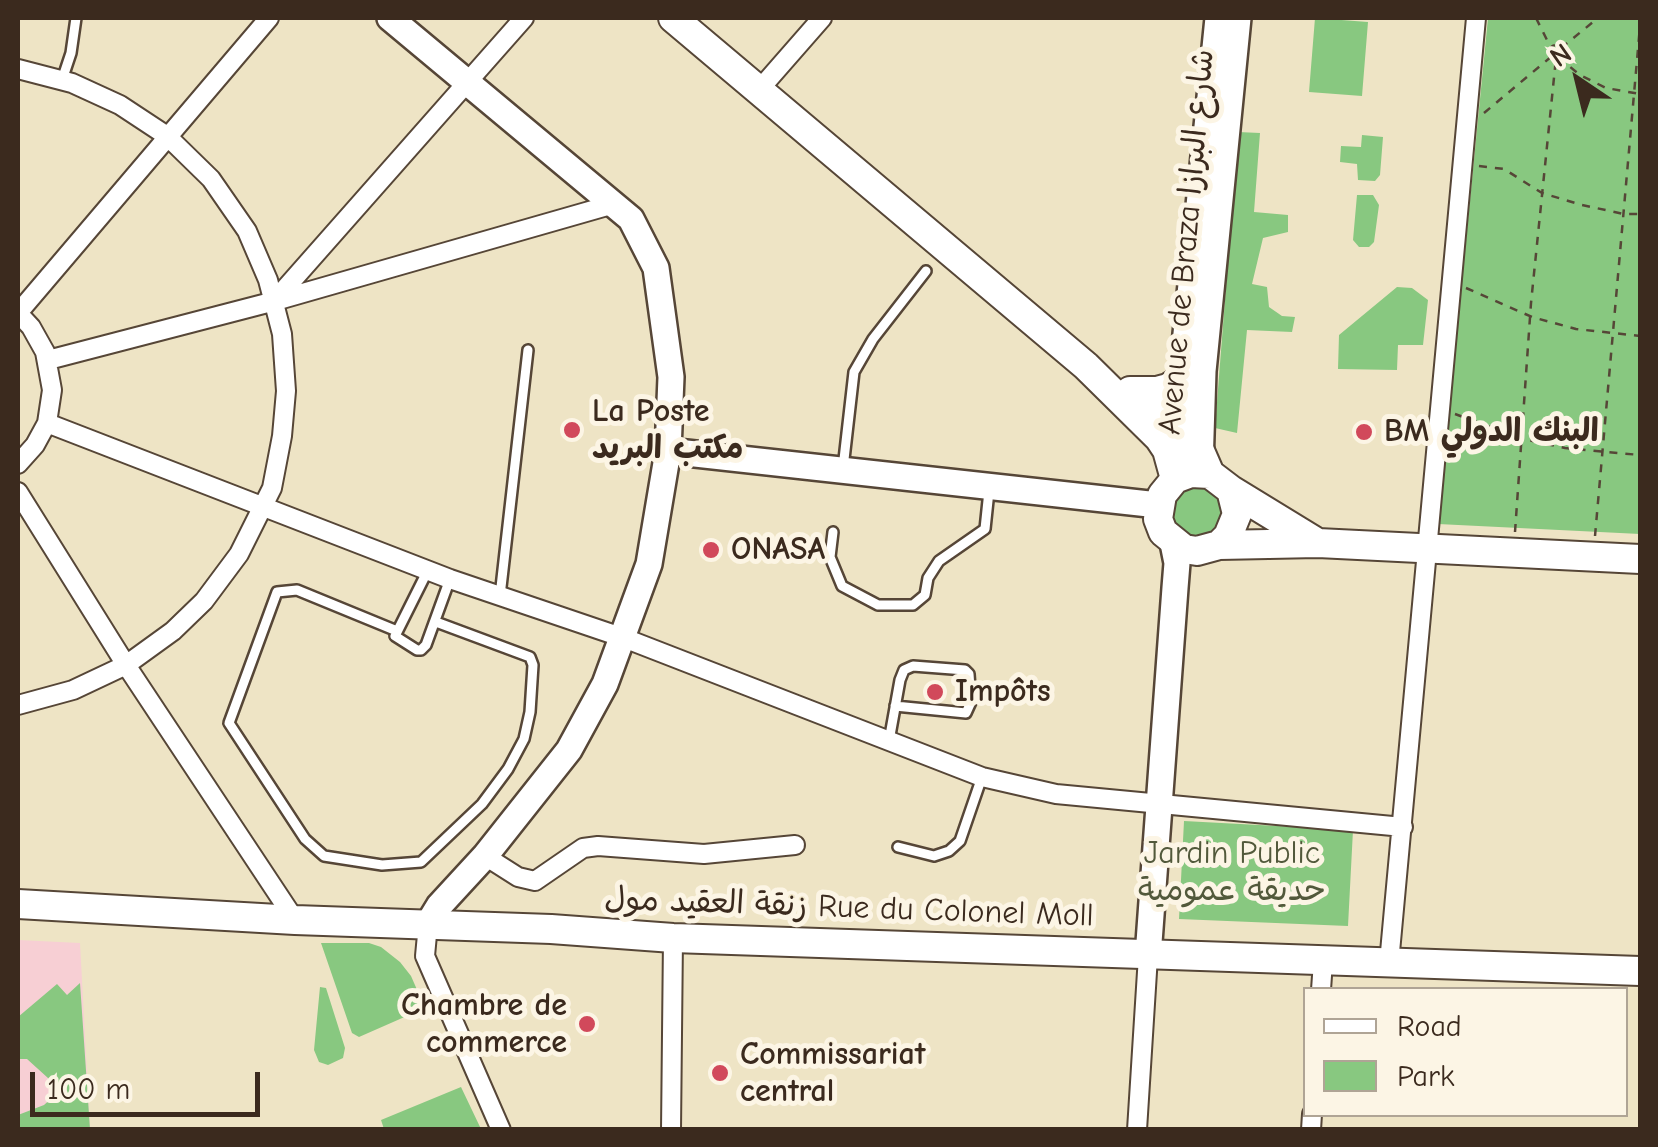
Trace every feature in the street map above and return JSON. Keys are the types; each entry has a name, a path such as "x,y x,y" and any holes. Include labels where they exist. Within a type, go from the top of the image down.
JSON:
{"main road":[{"path":"673,18 765,83 1130,391 1237,514 1234,526 1214,547"},
{"path":"703,18 765,83 1086,366 1168,450 1318,543"},
{"path":"1130,391 1168,388 1182,379"},
{"path":"1197,468 1167,486 1158,504 1163,532 1184,549 1318,543 1640,559"},
{"name":"زنقة العقيد مول Rue du Colonel Moll","path":"18,904 672,938 1640,971"}],"street":[{"path":"18,464 47,423 52,390 48,360 37,335 18,313 269,18"},
{"path":"390,18 631,219 656,268 671,377 668,450 648,564 605,684 569,750 428,924 425,956 501,1130"},
{"path":"275,300 524,18"},
{"path":"765,83 822,18"},
{"path":"1389,963 1476,18"},
{"name":"Avenue de Braza شارع البرازا","path":"1197,468 1223,23"},
{"path":"18,70 62,80 120,105 167,136 211,179 236,213 261,260 275,300 285,356 286,402 276,470 264,507 231,566 204,601 173,632 126,665 73,690 18,705"},
{"name":"Avenue de Braza شارع البرازا","path":"1197,468 1180,422 1182,379 1220,107"},
{"path":"48,360 614,204"},
{"path":"47,423 450,579 624,638 982,776 1056,794 1402,826"},
{"path":"668,450 1158,504"},
{"path":"18,492 126,665 295,920"},
{"path":"1137,1130 1176,563 1173,543"},
{"path":"1172,620 1192,573 1214,547"},
{"path":"484,856 518,877 535,881 583,848 704,854 795,846"},
{"path":"671,1130 672,938"},
{"path":"1320,987 1322,961"}],"lane":[{"path":"62,80 76,18"},
{"path":"843,471 854,372 873,339 926,271"},
{"path":"500,596 528,350"},
{"path":"834,532 830,557 842,586 878,605 914,606 925,595 928,578 939,561 985,529 989,488"},
{"path":"428,570 396,631 397,640 422,650 450,579"},
{"path":"396,631 297,590 278,592 229,724 305,839 324,856 382,865 421,862 482,804 524,739 530,712 530,657 436,622"},
{"path":"889,741 895,706 900,680 904,670 914,666 965,670 968,674 971,702 966,713 895,706"},
{"path":"898,847 934,856 950,851 960,841 982,776"}],"path":[{"path":"1514,553 1555,57 1536,18"},
{"path":"1466,129 1598,18"},
{"path":"1593,557 1640,26"},
{"path":"1551,48 1561,48"},
{"path":"1555,57 1593,82 1640,94"},
{"path":"1462,164 1504,169 1542,193 1624,214 1640,214"},
{"path":"1452,280 1532,317 1640,336"},
{"path":"1440,409 1523,439 1602,453 1640,455"}],"shaded area":[{"path":"18,940 80,943 90,1129 18,1130"}],"green space":[{"path":"1315,18 1368,22 1362,96 1309,92"},
{"path":"1488,18 1640,18 1640,534 1438,524"},
{"path":"1238,132 1260,133 1254,212 1288,215 1288,232 1263,238 1252,284 1267,287 1269,307 1282,316 1295,317 1292,332 1247,330 1237,433 1215,428"},
{"path":"1362,135 1383,137 1380,175 1375,181 1358,180 1357,164 1340,162 1341,146 1361,147"},
{"path":"1357,195 1373,195 1379,205 1374,242 1369,247 1359,247 1353,240"},
{"path":"1397,287 1412,288 1428,300 1423,345 1398,345 1397,370 1338,369 1339,335"},
{"path":"1197,481 1224,494 1223,534 1184,543 1166,506 1170,496"},
{"name":"Jardin Public حديقة عمومية","path":"1184,821 1353,830 1348,926 1179,919"},
{"path":"321,943 369,943 381,947 411,976 425,1008 359,1037 352,1033"},
{"path":"80,983 90,1129 18,1129 18,1115 53,1097 48,1078 27,1059 18,1059 18,1017 57,984 67,995"},
{"path":"320,987 326,988 345,1048 343,1058 328,1065 319,1062 314,1050"},
{"path":"461,1087 481,1129 384,1129 381,1120"}],"place":[{"name":"La Poste مكتب البريد","path":"572,430"},
{"name":"BM البنك الدولي","path":"1364,432"},
{"name":"ONASA","path":"711,550"},
{"name":"Impôts","path":"935,692"},
{"name":"Chambre de commerce","path":"587,1024"},
{"name":"Commissariat central","path":"720,1073"}]}
